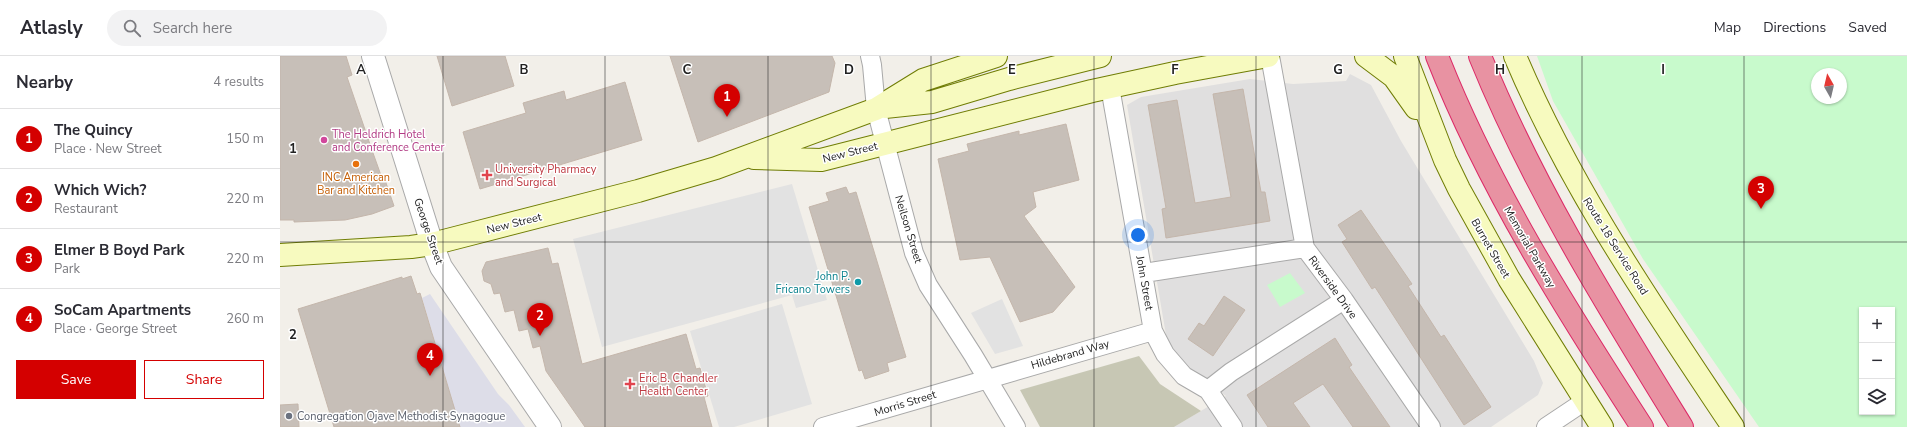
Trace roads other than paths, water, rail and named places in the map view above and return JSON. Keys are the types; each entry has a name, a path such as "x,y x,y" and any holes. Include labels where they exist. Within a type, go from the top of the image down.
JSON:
{"highway":[{"name":"Memorial Parkway","path":"1437,56 1487,168 1527,242 1552,286 1642,427"},
{"path":"1480,56 1513,132 1575,250 1682,427"}],"main road":[{"path":"876,109 923,80 996,56"},
{"path":"876,109 932,102 1008,79 1100,56"},
{"name":"New Street","path":"742,158 821,160 1110,87 1269,56"},
{"path":"1366,56 1394,77 1400,84 1445,160"},
{"name":"Burnet Street","path":"1405,56 1445,160 1475,219 1502,268 1602,427"},
{"name":"Route 18 Service Road","path":"1516,56 1540,114 1596,215 1733,427"},
{"name":"New Street","path":"280,255 411,247 432,244 689,177 876,109"}],"street":[{"name":"George Street","path":"373,56 432,244 441,267 550,427"},
{"name":"Neilson Street","path":"870,56 876,109 914,253 928,285 1016,427"},
{"name":"Riverside Drive","path":"1269,56 1305,248 1344,300 1431,427"},
{"name":"John Street","path":"1110,87 1153,330 1165,354 1184,376 1208,390 1233,427"},
{"path":"1144,273 1305,248"},
{"path":"1208,390 1231,372 1344,300"},
{"name":"Hildebrand Way","path":"987,378 1153,330"},
{"name":"Morris Street","path":"823,427 987,378"},
{"path":"1546,427 1585,401"}],"place":[{"name":"The Quincy","path":"727,117"},
{"name":"The Heldrich Hotel and Conference Center","path":"324,140"},
{"name":"INC American Bar and Kitchen","path":"356,164"},
{"name":"University Pharmacy and Surgical","path":"487,175"},
{"name":"Elmer B Boyd Park","path":"1761,209"},
{"name":"John P. Fricano Towers","path":"858,282"},
{"name":"Which Wich?","path":"540,336"},
{"name":"SoCam Apartments","path":"430,376"},
{"name":"Eric B. Chandler Health Center","path":"630,384"},
{"name":"Congregation Ojave Methodist Synagogue","path":"289,416"}]}
